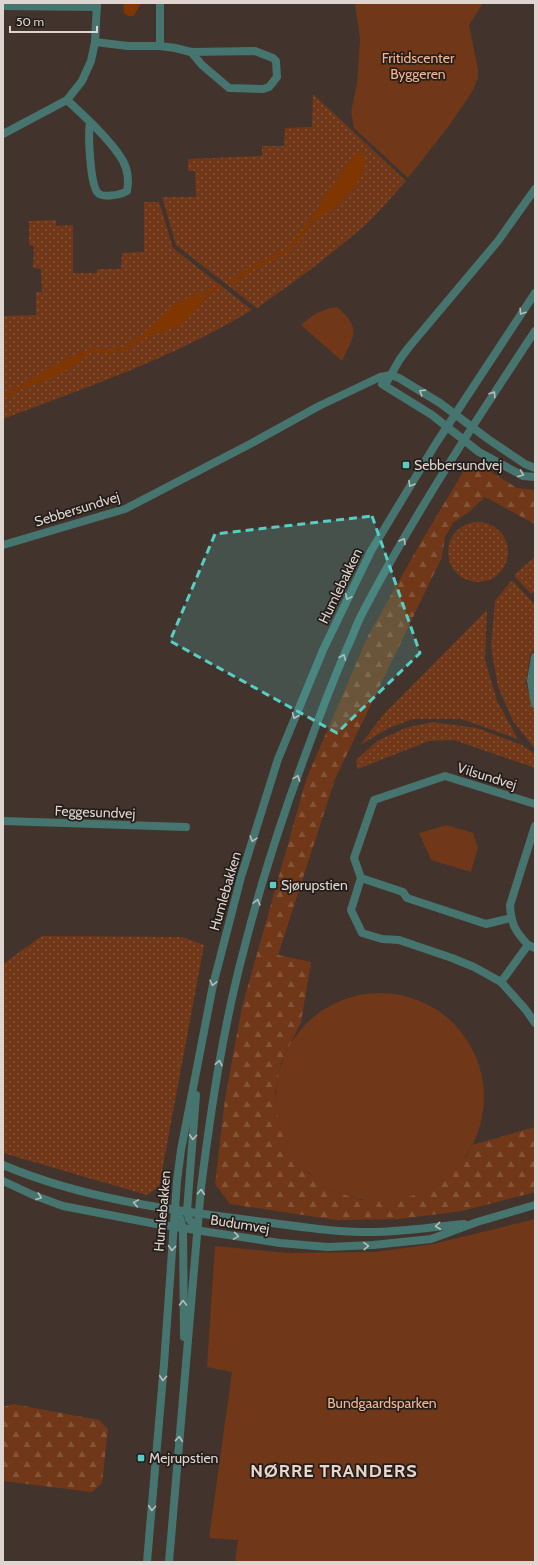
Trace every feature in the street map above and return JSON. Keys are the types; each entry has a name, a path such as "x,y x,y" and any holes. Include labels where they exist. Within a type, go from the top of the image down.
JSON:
{"street":[{"path":"160,3 160,46"},
{"path":"3,6 97,5 95,42 91,61 82,81 67,100 3,134"},
{"path":"95,42 128,46 160,46 191,52 255,51 273,58 276,61 277,77 269,87 263,89 228,88 202,65 191,52"},
{"path":"67,100 105,137 123,161 127,169 129,185 127,191 122,194 100,194 96,191 93,179 88,134 90,123"},
{"path":"385,385 400,359 409,347 498,241 535,190"},
{"name":"Humlebakken","path":"148,1562 164,1364 173,1227 181,1150 213,985 225,934 278,759 323,650 371,551 446,427 535,292"},
{"path":"169,1562 199,1213 207,1139 231,1002 246,939 280,824 326,697 363,612 418,514 535,330"},
{"path":"391,375 399,378 455,414 525,464 535,468"},
{"name":"Sebbersundvej","path":"3,545 126,509 319,406 380,377 391,375"},
{"path":"369,383 385,385 446,427 479,452 523,476 535,477"},
{"path":"535,657 532,681 535,704"},
{"name":"Vilsundvej","path":"361,878 354,858 374,800 445,776 535,804"},
{"name":"Feggesundvej","path":"3,821 186,827"},
{"path":"501,982 532,946 519,935 514,927 511,918 510,905 535,826"},
{"path":"511,918 486,924 407,898 403,892 361,878 351,910 362,933 382,939 399,940 452,958 474,967 501,982 526,1010 535,1024"},
{"path":"198,1230 189,1219 188,1211 199,1057"},
{"name":"Budumvej","path":"3,1164 32,1177 84,1193 175,1210 311,1229 388,1232 477,1222"},
{"name":"Budumvej","path":"3,1181 33,1195 63,1206 173,1227 280,1243 328,1247 373,1245 431,1239 477,1222 535,1205"},
{"path":"175,1210 182,1221 183,1228 184,1384"}],"highlighted area":[{"path":"372,516 420,653 337,733 170,641 215,534"}],"green space":[{"name":"Fritidscenter Byggeren","path":"355,3 483,3 469,25 478,69 478,78 472,92 448,127 408,178 354,128 351,112 357,84 360,39"},
{"path":"313,94 406,181 364,226 312,268 257,308 176,245 162,197 196,197 195,171 188,171 188,159 262,156 262,146 284,146 285,128 312,127"},
{"path":"144,202 159,202 173,248 252,310 223,327 162,357 99,383 3,419 3,316 36,315 36,292 42,292 41,269 33,268 34,246 29,245 29,221 56,220 56,226 73,225 73,273 97,273 97,269 121,269 122,253 144,252"},
{"path":"337,307 345,314 353,326 350,345 342,361 301,325 318,313"},
{"path":"466,467 485,468 517,488 535,490 535,524 485,497 470,511 453,523 445,537 442,557 335,779 278,955 311,962 301,1022 281,1063 275,1093 279,1122 308,1173 333,1190 361,1200 466,1157 472,1145 535,1127 535,1192 462,1211 400,1219 336,1220 230,1204 215,1184 225,1099 242,1007 306,780 368,636 421,542"},
{"path":"478,522 494,527 499,531 503,536 508,552 503,568 499,573 494,577 478,582 462,577 457,573 453,568 448,552 453,536 457,531 462,527"},
{"path":"535,557 535,591 531,594 515,577 515,574"},
{"path":"511,581 513,581 535,605 535,648 530,656 526,684 535,713 535,749 513,721 498,687 491,647 495,601"},
{"path":"487,610 485,660 497,701 518,739 461,719 413,719 389,728 360,745 384,714"},
{"path":"432,722 477,728 522,745 535,754 535,768 454,740 429,741 358,769 356,760 377,741 405,728"},
{"path":"447,825 473,833 478,847 471,872 431,860 419,833"},
{"path":"42,936 182,937 204,945 159,1187 147,1195 3,1153 3,964"},
{"path":"370,993 390,993 410,997 429,1005 438,1010 454,1023 467,1039 476,1057 480,1067 484,1087 484,1107 480,1127 476,1137 467,1155 454,1171 438,1184 410,1197 390,1201 370,1201 350,1197 331,1189 314,1178 299,1163 288,1146 280,1127 276,1107 276,1087 280,1067 288,1048 299,1031 314,1016 331,1005 350,997"},
{"name":"Bundgaardsparken","path":"535,1219 535,1562 235,1562 238,1540 209,1538 232,1372 207,1367 215,1246 288,1253 375,1252 433,1244"},
{"path":"13,1404 99,1420 108,1429 102,1483 92,1492 3,1481 3,1407"}],"shaded area":[{"path":"123,3 141,3 134,16 128,16 124,13"},
{"path":"362,152 366,163 357,184 335,207 318,219 311,220 326,194 354,155"},
{"path":"199,293 206,299 181,325 136,341 174,304"},
{"path":"91,350 78,363 57,375 35,384 17,389 62,361"}],"waterway":[{"path":"231,282 254,267 288,250 300,237 311,220"},
{"path":"199,298 219,286"},
{"path":"88,352 91,350 109,352 125,349 139,338"},
{"path":"3,397 21,387"}],"place":[{"name":"Sebbersundvej","path":"406,465"},
{"name":"Sjørupstien","path":"273,885"},
{"name":"Mejrupstien","path":"141,1458"}],"district":[{"name":"NØRRE TRANDERS","path":"334,1471"}]}
